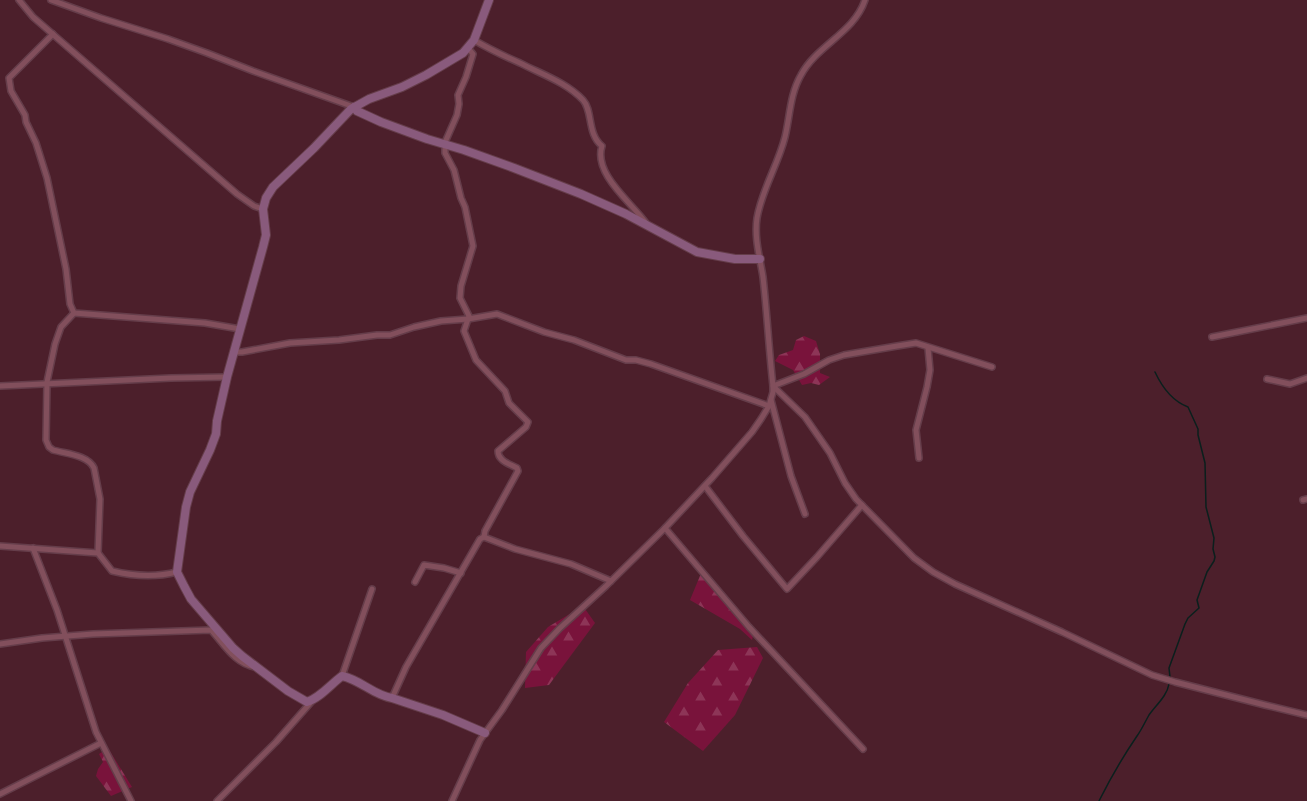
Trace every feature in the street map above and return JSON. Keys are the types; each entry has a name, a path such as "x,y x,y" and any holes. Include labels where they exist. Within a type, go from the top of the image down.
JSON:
{"street":[{"path":"19,0 33,17 237,194 254,206 263,209"},
{"path":"51,0 207,52 253,71 354,106 357,111 381,122 581,194 626,214 697,252 735,260 760,259"},
{"path":"314,700 307,702 257,668 234,648 191,599 177,572 190,492 213,443 227,377 266,235 263,209 273,186 354,106 402,87 456,57 471,44 489,0"},
{"path":"452,801 471,757 541,648 705,486 752,432 769,406 773,386 756,231 762,196 785,138 796,84 809,62 854,20 865,0"},
{"path":"53,34 9,78 9,84 25,115 47,178 66,269 69,304 74,313"},
{"path":"392,698 406,667 480,539 484,537 485,531 518,471 517,468 502,460 498,451 526,427 528,422 509,403 505,391 476,360 464,332 469,316 460,298 461,286 472,246 457,179 445,153 446,140 458,116 458,95 473,54 471,44"},
{"path":"471,44 547,75 586,102 594,136 597,143 602,146 600,158 610,181 648,226"},
{"path":"74,313 205,323 240,328"},
{"path":"74,313 61,327 55,344 47,385 47,444 53,450 86,459 92,464 100,499 98,553 112,572 149,575 177,572"},
{"path":"234,352 290,343 390,335 428,324 497,314 626,360 651,364 769,406"},
{"path":"1212,338 1307,318"},
{"path":"773,386 844,355 916,344 992,367"},
{"path":"919,458 916,430 930,370 928,348"},
{"path":"0,386 227,377"},
{"path":"1268,379 1290,384 1307,378"},
{"path":"773,386 805,417 830,453 845,483 862,505 914,558 933,572 1152,675 1307,715"},
{"path":"771,398 791,476 805,514"},
{"path":"705,486 787,589 862,505"},
{"path":"665,528 749,627 863,749"},
{"path":"484,537 515,549 571,564 611,581"},
{"path":"0,546 98,553"},
{"path":"33,548 66,637 96,732 131,801"},
{"path":"415,582 424,565 460,573"},
{"path":"217,801 327,687 342,676 372,589"},
{"path":"0,644 42,638 125,632 211,630 234,657 248,666 257,668"},
{"path":"342,676 355,680 384,697 443,715 485,733"},
{"path":"0,794 101,743"}],"green space":[{"path":"804,336 816,341 820,354 820,373 830,377 819,385 811,383 802,385 793,370 775,361 779,355 793,350 796,340"},
{"path":"702,571 754,632 752,640 740,629 690,600"},
{"path":"583,606 595,623 549,685 525,688 526,652 548,627"},
{"path":"757,647 763,658 735,715 703,751 664,722 688,683 718,650"},
{"path":"108,748 132,787 111,796 96,776 103,762 99,754"}],"waterway":[{"path":"1155,372 1168,393 1188,407 1198,429 1205,463 1206,507 1214,538 1215,557 1197,600 1199,608 1185,624 1169,668 1170,677"},
{"path":"1099,801 1169,684"}]}
